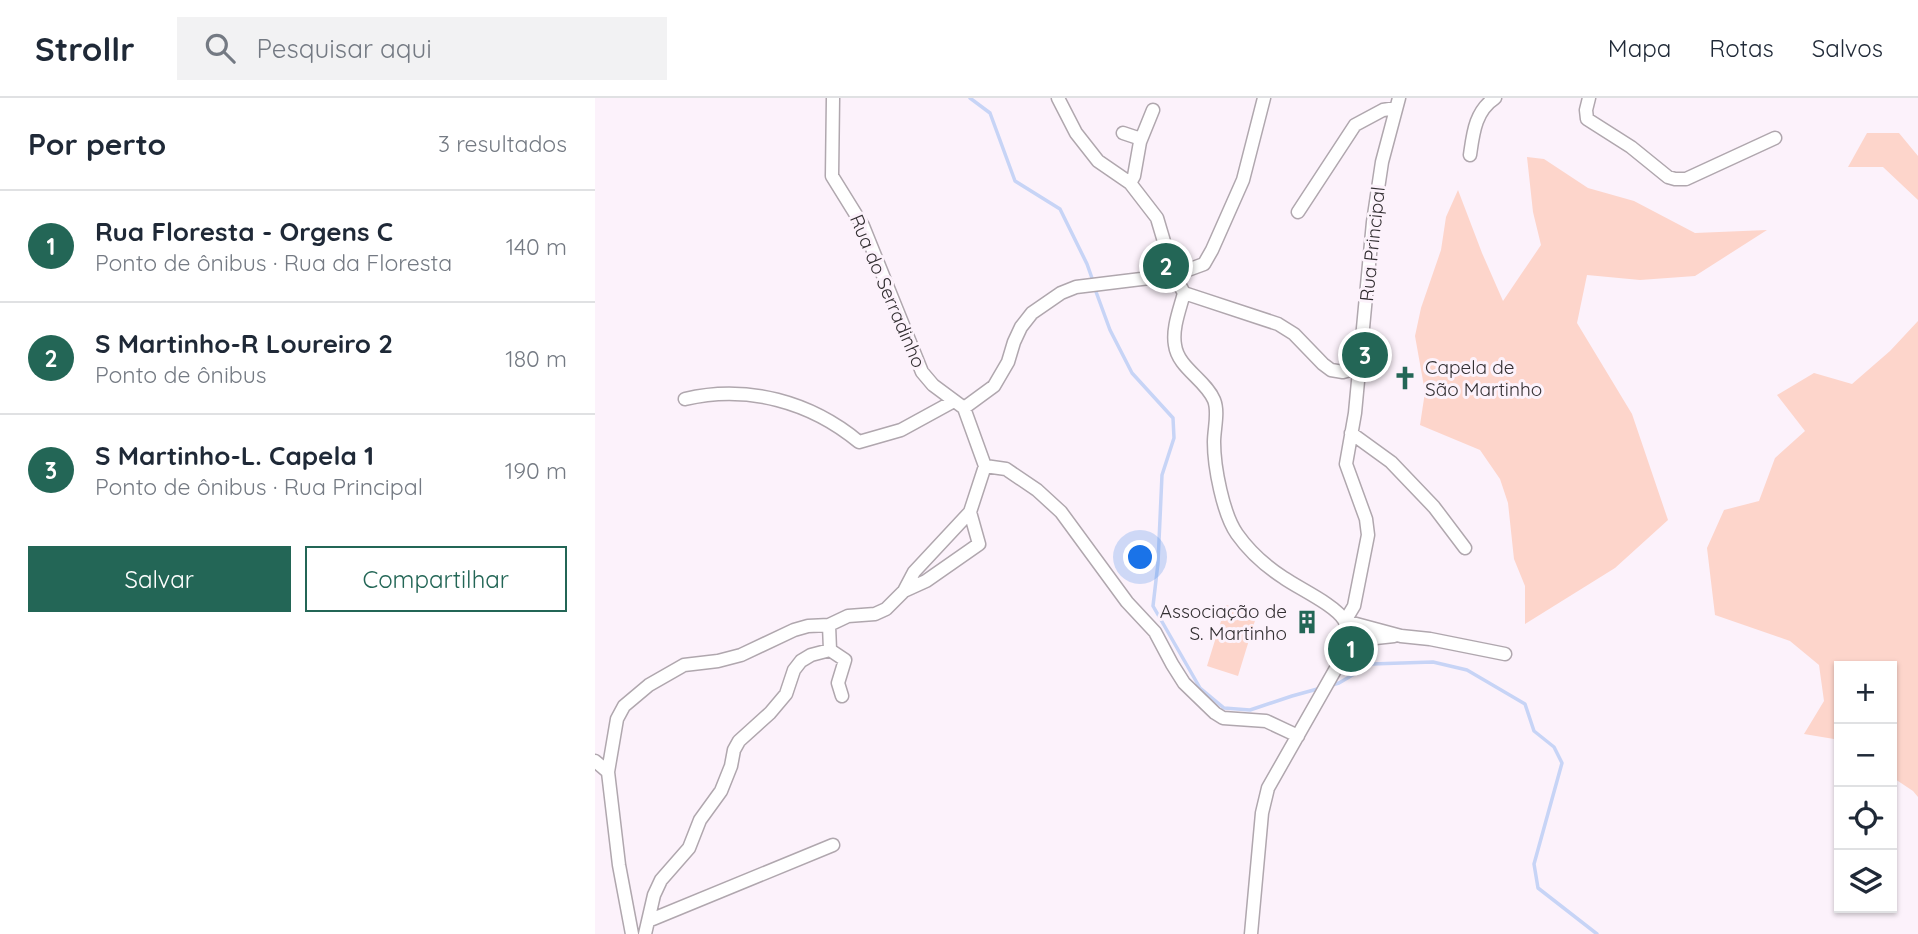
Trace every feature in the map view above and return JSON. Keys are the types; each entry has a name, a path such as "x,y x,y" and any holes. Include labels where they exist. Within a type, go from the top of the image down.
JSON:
{"street":[{"name":"Rua do Serradinho","path":"833,98 832,176 863,226 922,372 933,385 959,405 985,466"},
{"path":"1058,98 1076,133 1098,161 1130,183 1157,218 1174,275 1184,293 1174,335 1178,357 1210,393 1215,404 1214,446 1228,518 1237,534 1257,556 1282,577 1336,611 1345,621 1348,630 1343,656 1268,788 1262,813 1251,934"},
{"path":"685,399 708,393 726,393 781,400 810,410 845,430 859,442 901,430 959,405 994,386 1008,362 1021,327 1032,313 1061,293 1076,286 1174,275 1204,264 1243,180 1264,98"},
{"path":"1470,155 1481,111 1495,98"},
{"path":"1589,98 1587,119 1668,177 1675,179 1686,179 1775,138"},
{"path":"1298,212 1355,125 1397,103"},
{"name":"Rua Principal","path":"1345,621 1354,606 1368,535 1366,519 1346,464 1360,358 1373,222 1380,174 1397,103"},
{"path":"1130,183 1134,176 1141,139 1153,110"},
{"path":"1123,133 1141,139"},
{"path":"1184,293 1277,324 1294,334 1331,370 1350,370 1360,358"},
{"path":"1351,433 1391,462 1433,507 1465,548"},
{"path":"632,934 619,865 608,772 617,719 624,706 649,685 684,665 718,662 794,630 829,625 848,616 875,614 886,609 904,591 914,572 970,512 985,466 1006,469 1037,490 1061,512 1127,602 1155,632 1184,683 1215,713 1223,718 1266,721 1298,736"},
{"path":"904,591 926,581 979,544 970,512"},
{"path":"1345,621 1401,636 1505,654"},
{"path":"829,625 830,650"},
{"path":"1348,641 1401,636"},
{"path":"645,934 654,895 661,880 689,848 701,820 721,791 739,741 770,713 786,694 794,670 801,661 830,650 845,660 838,683 842,696"},
{"path":"595,761 608,772"},
{"path":"648,920 832,845"}],"shaded area":[{"path":"1867,133 1899,133 1918,156 1918,200 1883,167 1848,167"},
{"path":"1527,157 1544,159 1588,188 1634,201 1695,233 1767,230 1695,276 1640,280 1587,275 1577,323 1632,414 1668,520 1615,568 1525,624 1525,586 1514,559 1508,503 1500,479 1480,450 1420,425 1425,392 1415,336 1421,308 1441,250 1446,217 1458,190 1503,301 1541,245 1533,212"},
{"path":"1918,321 1918,797 1897,780 1897,661 1834,661 1834,739 1804,734 1824,701 1819,665 1790,641 1715,615 1707,548 1724,510 1759,501 1775,458 1805,431 1777,395 1814,373 1852,384 1890,351"},
{"path":"1226,605 1257,614 1238,676 1207,666"}],"waterway":[{"path":"970,98 990,113 1015,181 1060,209 1093,281"},
{"path":"1095,289 1110,330 1132,373 1173,418 1174,438 1162,475 1153,606 1200,688 1224,708 1250,710 1321,688"},
{"path":"1332,685 1371,664 1433,662 1467,670 1525,704 1534,731 1554,747 1562,763 1534,864 1538,888 1597,934"}],"place":[{"name":"S Martinho-R Loureiro 2","path":"1166,266"},
{"name":"S Martinho-L. Capela 1","path":"1365,355"},
{"name":"Capela de São Martinho","path":"1405,378"},
{"name":"Associação de S. Martinho","path":"1307,622"},
{"name":"Rua Floresta - Orgens C","path":"1351,649"}]}
